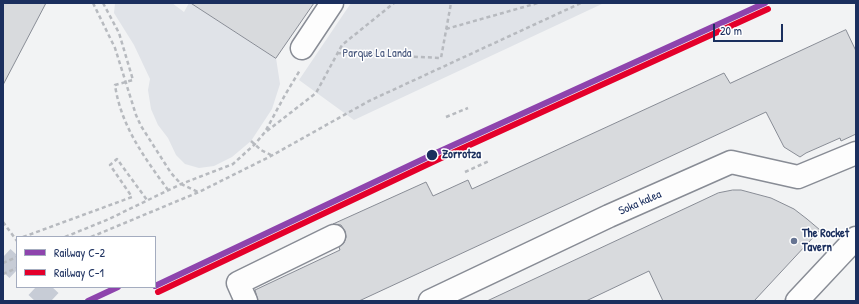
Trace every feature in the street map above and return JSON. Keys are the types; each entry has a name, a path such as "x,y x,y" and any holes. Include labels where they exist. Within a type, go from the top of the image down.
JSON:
{"street":[{"path":"302,56 332,3"},
{"name":"Soka kalea","path":"430,301 609,216 731,162 798,177 856,154"},
{"path":"246,301 238,283 334,236"},
{"path":"797,301 856,238"}],"path":[{"path":"93,3 116,48 136,115 141,126 171,173 182,184 199,192"},
{"path":"103,3 119,33 134,80 115,85 125,123 150,166 168,190"},
{"path":"265,132 316,93 342,45 394,3"},
{"path":"337,53 441,58 451,3"},
{"path":"446,29 538,3"},
{"path":"93,236 199,192 271,156 370,101 581,3"},
{"path":"67,236 109,219 168,190 233,164 255,144 265,132 288,89 302,56"},
{"path":"446,117 468,108"},
{"path":"251,141 271,156"},
{"path":"26,236 132,197 110,165 117,159 147,200"},
{"path":"465,172 489,161"},
{"path":"3,222 16,240"},
{"path":"3,264 16,258"},
{"path":"3,274 16,268"}],"green space":[{"path":"115,3 172,3 184,12 189,3 191,3 276,58 280,84 272,109 251,141 232,157 214,166 199,168 185,164 176,155 168,138 158,125 151,109 148,90 150,79 134,45 114,13"},
{"name":"Parque La Landa","path":"351,3 604,3 354,120 299,80"}],"building":[{"path":"3,3 46,3 3,85"},
{"path":"191,3 314,3 276,58"},
{"path":"846,30 856,51 856,134 841,141 840,138 800,157 784,147 766,112 359,301 258,301 255,290 340,250 339,247 344,243 346,237 345,231 341,225 333,224 426,182 433,196 468,180 472,189 724,73 730,83"},
{"path":"741,190 771,198 794,209 820,230 754,301 663,301 649,271 586,301 487,301 718,193"}],"tunnel":[{"path":"3,257 16,269"},
{"path":"37,288 51,301"}],"rail line":[{"name":"C-2","path":"156,286 436,153 765,3"},
{"name":"C-1","path":"158,292 439,159 768,9"},
{"name":"C-2","path":"88,301 116,288"}],"place":[{"name":"Zorrotza","path":"432,155"},
{"name":"The Rocket Tavern","path":"794,241"}]}
